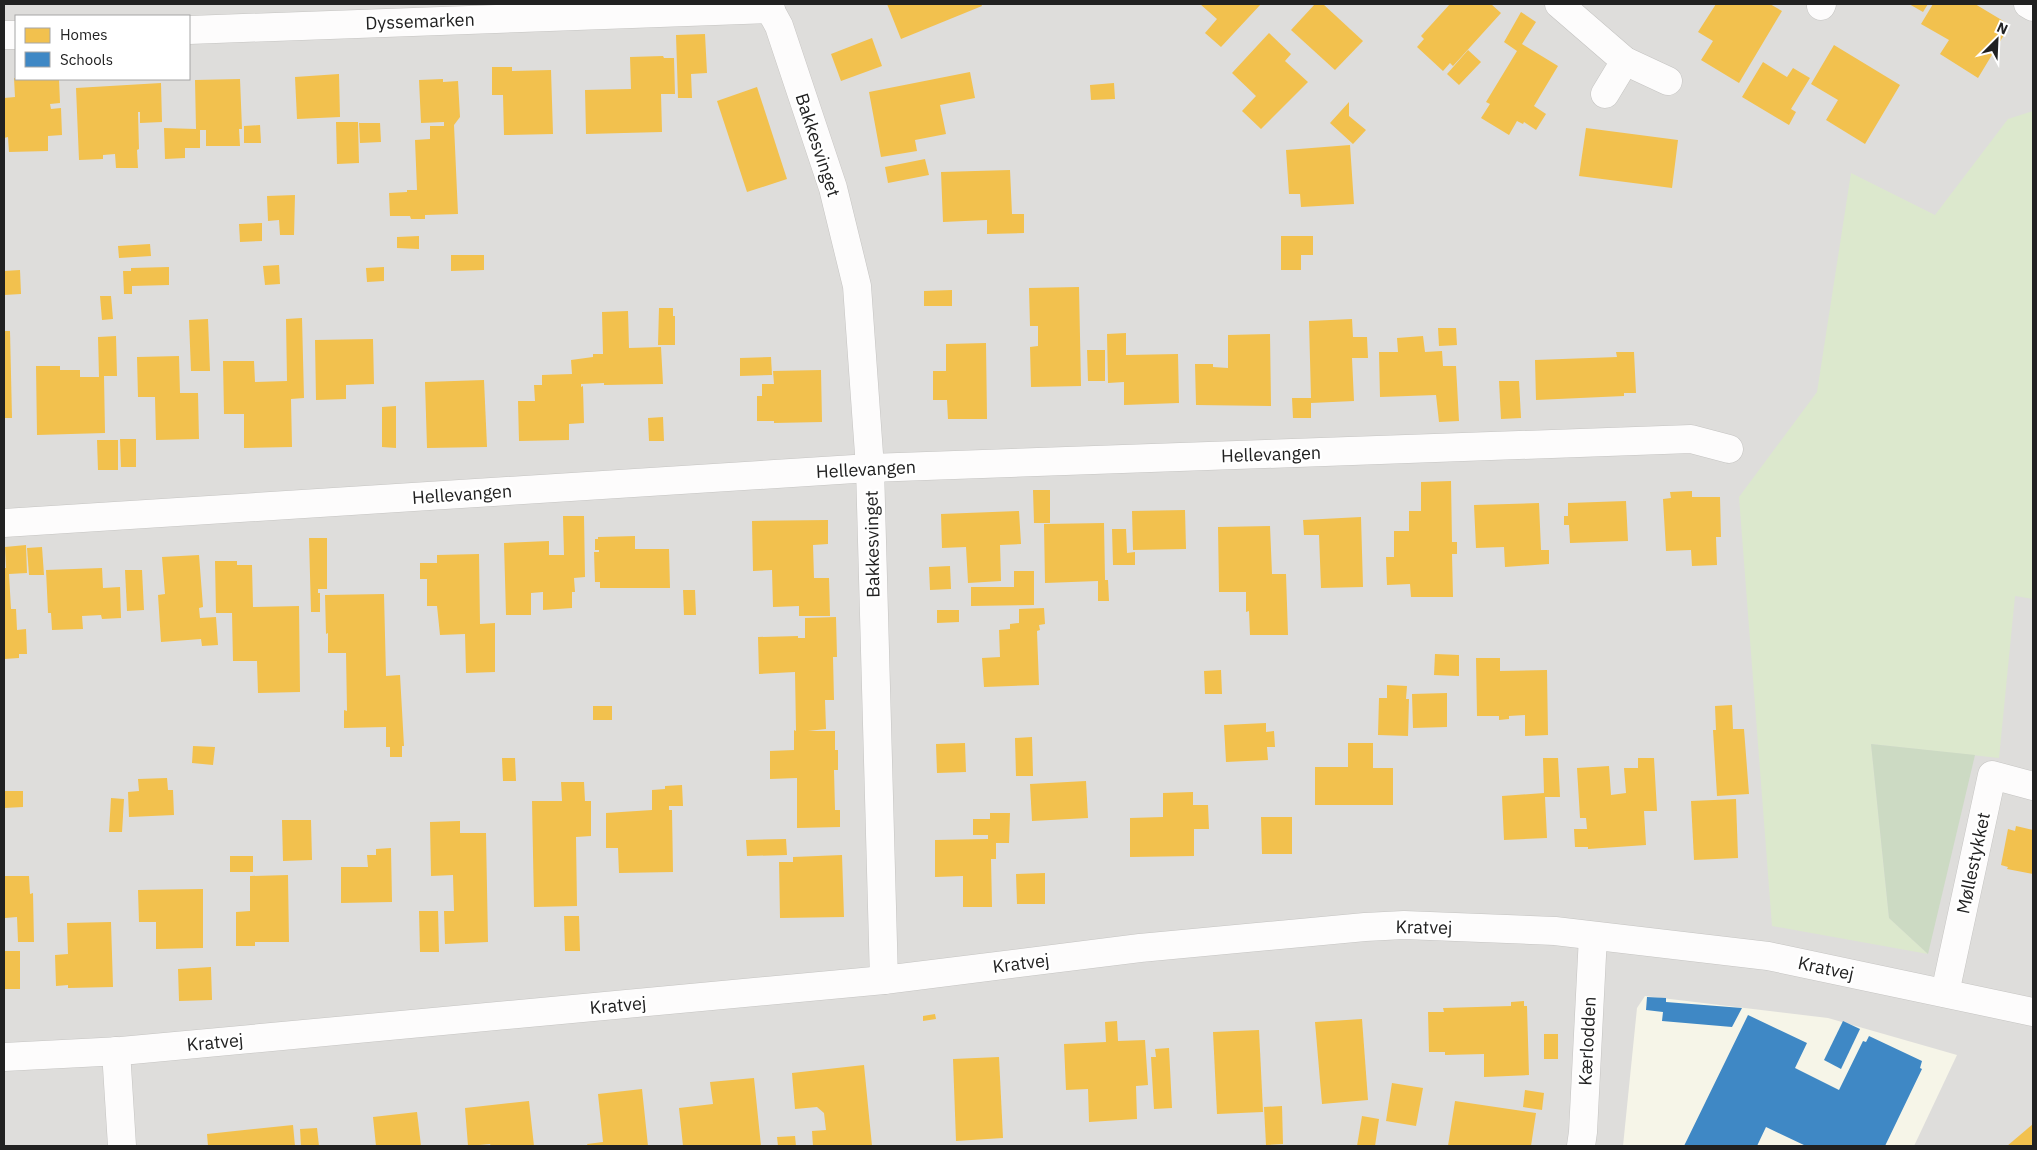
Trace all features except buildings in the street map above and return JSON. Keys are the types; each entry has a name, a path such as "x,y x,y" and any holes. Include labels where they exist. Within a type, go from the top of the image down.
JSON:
{"street":[{"path":"1559,4 1625,61 1668,81"},
{"path":"2028,4 2033,7"},
{"name":"Dyssemarken","path":"190,30 769,6"},
{"name":"Bakkesvinget","path":"769,6 779,26 833,188 857,286 870,468 884,980"},
{"path":"1605,94 1625,61"},
{"name":"Hellevangen","path":"4,523 870,468 1691,439 1729,449"},
{"name":"Møllestykket","path":"1944,993 1992,775 2033,786"},
{"name":"Kratvej","path":"4,1057 116,1051 884,980 1140,948 1404,925 1555,931 1768,956 2033,1012"},
{"name":"Kærlodden","path":"1580,1146 1583,1132 1593,936"},
{"path":"116,1051 122,1146"}],"shaded area":[{"path":"4,4 2033,4 2033,1146 4,1146"},
{"path":"1645,996 1828,1018 1957,1055 1914,1146 1623,1146 1637,1008"}],"green space":[{"path":"2033,111 2033,599 2015,596 1999,758 1871,744 1889,918 1928,954 1772,926 1739,497 1817,392 1851,173 1935,215 2008,119"},
{"path":"1871,744 1975,755 1928,954 1889,918"}]}
